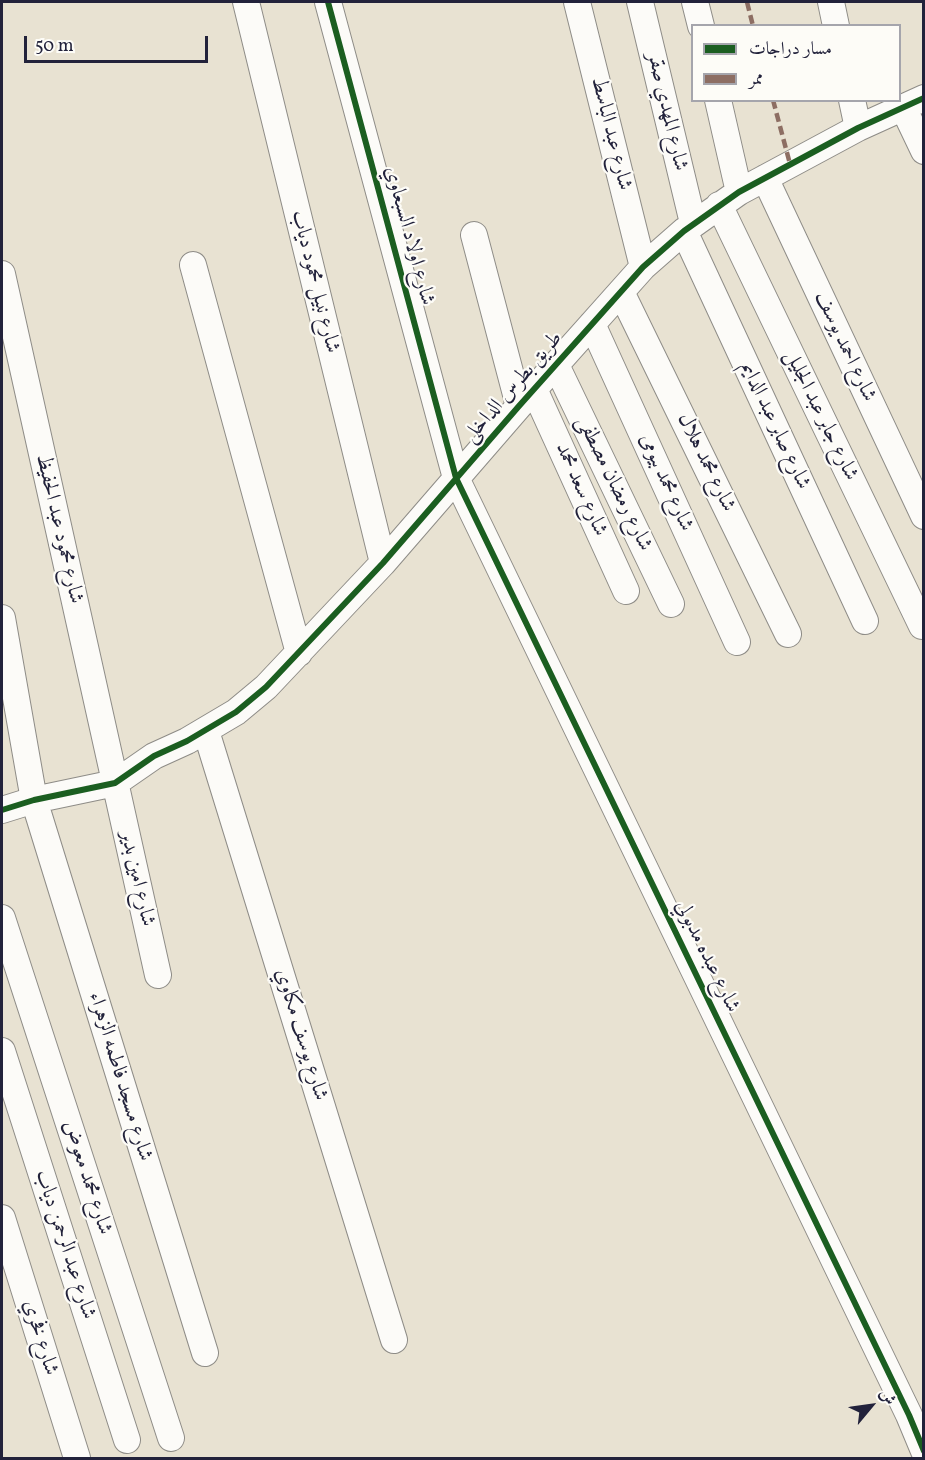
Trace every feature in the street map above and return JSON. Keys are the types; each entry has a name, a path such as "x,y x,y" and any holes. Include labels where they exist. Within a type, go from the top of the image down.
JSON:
{"street":[{"name":"شارع نبيل محمود دياب","path":"246,2 383,563"},
{"name":"شارع اولاد السبعاوي","path":"328,2 456,478"},
{"name":"شارع عبد الباسط","path":"577,2 643,267"},
{"name":"شارع المهدي صقر","path":"640,2 688,227"},
{"path":"695,2 700,24"},
{"path":"831,2 836,24"},
{"name":"شارع جابر عبد الجليل","path":"718,102 729,199 922,626"},
{"path":"852,102 858,129"},
{"name":"طريق بطرس الداخلى","path":"2,810 34,800 115,783 154,756 206,731 236,712 266,687 383,563 643,267 688,227 729,199 858,129 913,103"},
{"path":"913,103 924,151"},
{"name":"شارع احمد يوسف","path":"765,178 924,516"},
{"name":"شارع صابر عبد الدايم","path":"688,227 865,621"},
{"name":"شارع سعد محمد","path":"474,235 526,398 626,591"},
{"path":"193,265 299,653"},
{"name":"شارع محمود عبد الحفيظ","path":"2,274 115,783"},
{"name":"شارع محمد هلال","path":"621,292 788,634"},
{"name":"شارع محمد بيومى","path":"592,324 737,642"},
{"name":"شارع رمضان مصطفى","path":"556,365 671,604"},
{"name":"شارع عبده مدبولي","path":"456,478 924,1451"},
{"name":"شارع مسجد فاطمه الزهراء","path":"2,618 34,800 204,1353"},
{"name":"شارع يوسف مكاوي","path":"206,731 394,1340"},
{"name":"شارع امين بدير","path":"115,783 158,975"},
{"name":"شارع محمد معوض","path":"2,918 171,1438"},
{"name":"شارع عبد الرحمن دياب","path":"2,1051 127,1440"},
{"name":"شارع فخري","path":"2,1218 77,1458"}],"marked path":[{"path":"747,2 752,24"},
{"path":"774,102 790,164"}],"cycle path":[{"path":"328,2 456,478 909,1415 924,1451"},
{"path":"2,810 34,800 115,783 154,756 187,741 236,712 266,687 383,563 643,267 684,231 739,192 858,128 924,98"}]}
